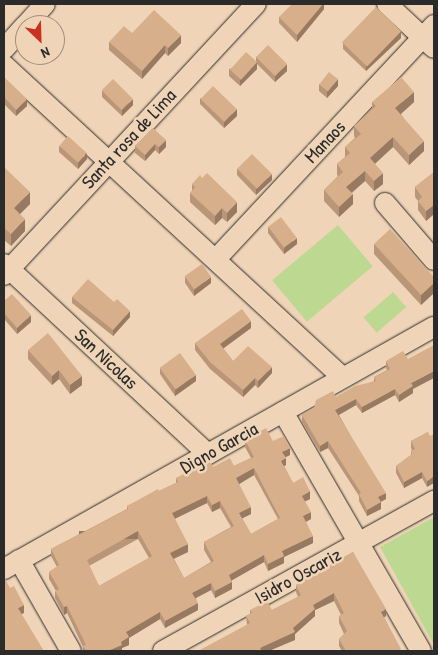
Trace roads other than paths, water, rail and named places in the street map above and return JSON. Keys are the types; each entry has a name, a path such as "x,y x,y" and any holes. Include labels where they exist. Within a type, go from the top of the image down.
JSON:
{"street":[{"path":"35,15 45,4"},
{"name":"Santa rosa de Lima","path":"6,269 256,4"},
{"path":"387,4 431,36"},
{"path":"4,49 15,36"},
{"name":"Manaos","path":"216,259 431,36"},
{"path":"4,65 343,378"},
{"path":"385,203 434,260"},
{"name":"San Nicolas","path":"6,269 208,454"},
{"name":"Digno Garcia","path":"11,565 434,327"},
{"path":"283,412 421,651"},
{"name":"Isidro Oscariz","path":"162,651 434,501"},
{"path":"11,565 71,651"}]}
